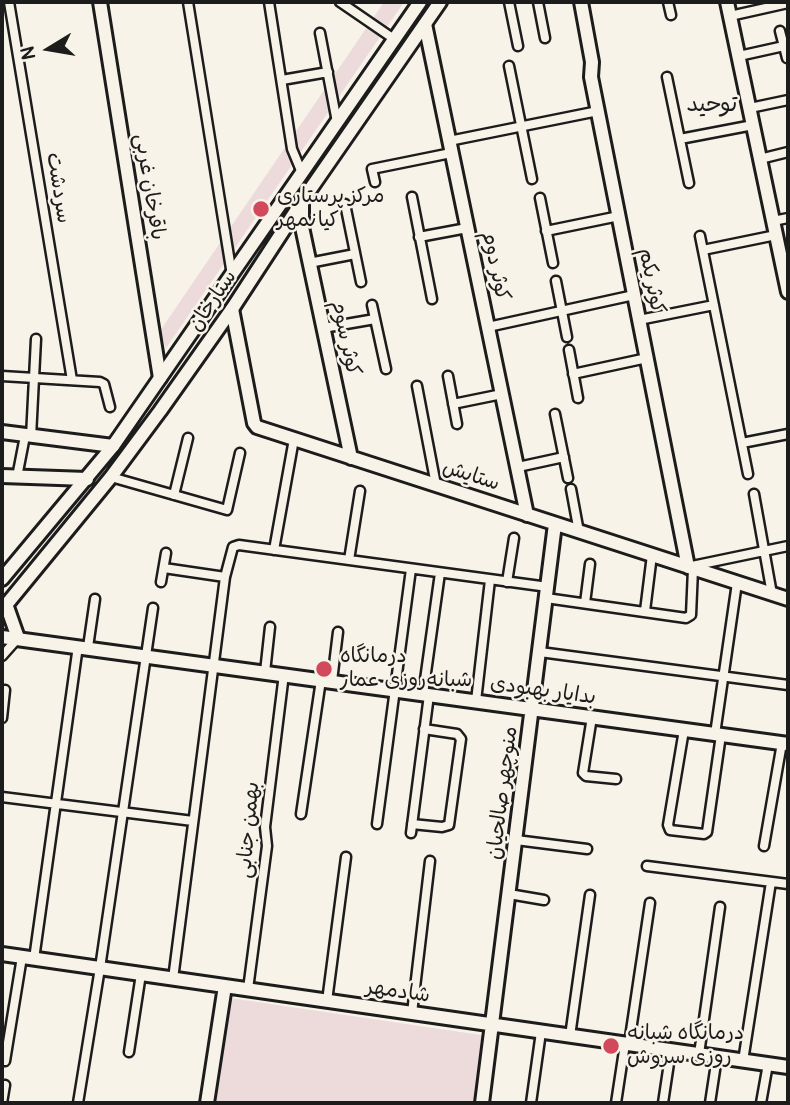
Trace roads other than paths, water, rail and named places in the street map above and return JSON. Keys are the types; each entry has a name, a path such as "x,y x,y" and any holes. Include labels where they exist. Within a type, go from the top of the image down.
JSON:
{"main road":[{"name":"باقرخان غربی","path":"100,2 160,378"},
{"name":"ستارخان","path":"2,579 113,446 420,2"},
{"name":"ستارخان","path":"4,607 111,477 293,225 304,198 440,2"},
{"path":"572,2 584,64 591,77"},
{"name":"کوثر یکم","path":"581,2 592,62 591,77 691,568"},
{"path":"727,2 788,292"},
{"name":"کوثر دوم","path":"425,24 527,515"},
{"path":"293,186 304,198"},
{"path":"275,213 279,209 287,209 293,225"},
{"name":"کوثر سوم","path":"293,225 309,263 351,458"},
{"name":"ستایش","path":"232,309 254,423 257,427 788,600"},
{"path":"2,432 113,446"},
{"path":"2,476 87,479"},
{"name":"منوچهر صالحیان","path":"482,1103 555,524"},
{"path":"4,607 18,638"},
{"name":"بدایار بهبودی","path":"2,637 785,744"},
{"name":"شادمهر","path":"2,954 788,1067"},
{"path":"207,1103 225,986"}],"street":[{"path":"2,4 11,2"},
{"name":"سردشت","path":"11,2 72,380"},
{"path":"188,2 232,275"},
{"path":"269,2 292,149 302,173"},
{"path":"340,2 394,39"},
{"path":"509,2 518,47"},
{"path":"538,2 545,38"},
{"path":"668,2 671,15"},
{"path":"730,16 788,3"},
{"path":"780,31 787,58"},
{"path":"320,33 337,121"},
{"path":"739,56 784,46"},
{"path":"509,66 532,179"},
{"path":"282,80 328,72"},
{"path":"667,77 689,183"},
{"path":"750,108 788,100"},
{"path":"375,182 372,169 522,127 598,111"},
{"path":"680,139 753,125"},
{"path":"760,159 788,152"},
{"path":"412,197 432,299"},
{"path":"540,198 553,263"},
{"path":"345,204 361,282"},
{"path":"546,231 619,216"},
{"path":"773,221 788,218"},
{"path":"419,237 467,228"},
{"path":"703,250 776,235"},
{"path":"700,236 748,474"},
{"path":"309,263 355,254"},
{"path":"556,281 567,337"},
{"path":"488,327 635,295"},
{"path":"372,305 386,369"},
{"path":"639,320 714,305"},
{"path":"323,328 375,319"},
{"path":"17,477 28,436 36,339"},
{"path":"569,350 578,398"},
{"path":"573,374 647,358"},
{"path":"2,376 102,383 110,407"},
{"path":"448,376 457,424"},
{"path":"417,386 436,485"},
{"path":"453,404 502,394"},
{"path":"555,414 568,478"},
{"path":"741,443 788,434"},
{"path":"174,495 188,438"},
{"path":"274,550 294,439"},
{"path":"111,477 227,510 240,453"},
{"path":"518,467 564,457"},
{"path":"570,489 579,532"},
{"path":"349,560 360,491"},
{"path":"754,494 772,594"},
{"path":"508,582 514,538"},
{"path":"173,979 225,577 231,549 239,545 508,582 585,603 689,617 691,568 788,546"},
{"path":"162,582 166,552"},
{"path":"645,611 652,555"},
{"path":"585,603 590,564"},
{"path":"164,568 225,577"},
{"path":"377,824 411,569"},
{"path":"425,729 457,734 461,739 449,825 412,828 425,729 426,694 440,573"},
{"path":"476,701 490,580"},
{"path":"684,730 669,828 704,834 707,832 737,583"},
{"path":"5,1061 28,958 83,647 95,599"},
{"path":"78,1103 153,608"},
{"path":"265,672 270,627"},
{"path":"301,814 326,680 338,632"},
{"path":"2,656 18,638"},
{"path":"540,652 788,685"},
{"name":"بهمن جنابی","path":"248,989 267,846 265,827 284,674"},
{"path":"2,718 5,690"},
{"path":"592,717 583,773 586,776 616,779"},
{"path":"764,846 785,744"},
{"path":"2,797 193,821"},
{"path":"516,840 587,849"},
{"path":"327,1001 346,857"},
{"path":"412,1013 430,861"},
{"path":"647,866 788,884"},
{"path":"744,1061 771,882"},
{"path":"509,894 544,900"},
{"path":"570,1036 590,895"},
{"path":"616,1103 650,903"},
{"path":"699,1054 720,907"},
{"path":"129,1052 141,974"},
{"path":"531,1103 541,1032"},
{"path":"663,1103 671,1050"},
{"path":"710,1103 717,1057"},
{"path":"761,1103 768,1064"},
{"path":"2,1103 5,1085"}],"place":[{"name":"مرکز پرستاری کیانمهر","path":"261,209"},
{"name":"درمانگاه شبانه‌روزی عمار","path":"324,669"},
{"name":"درمانگاه شبانه روزی سروش","path":"611,1046"}],"district":[{"name":"توحید","path":"712,105"}]}
